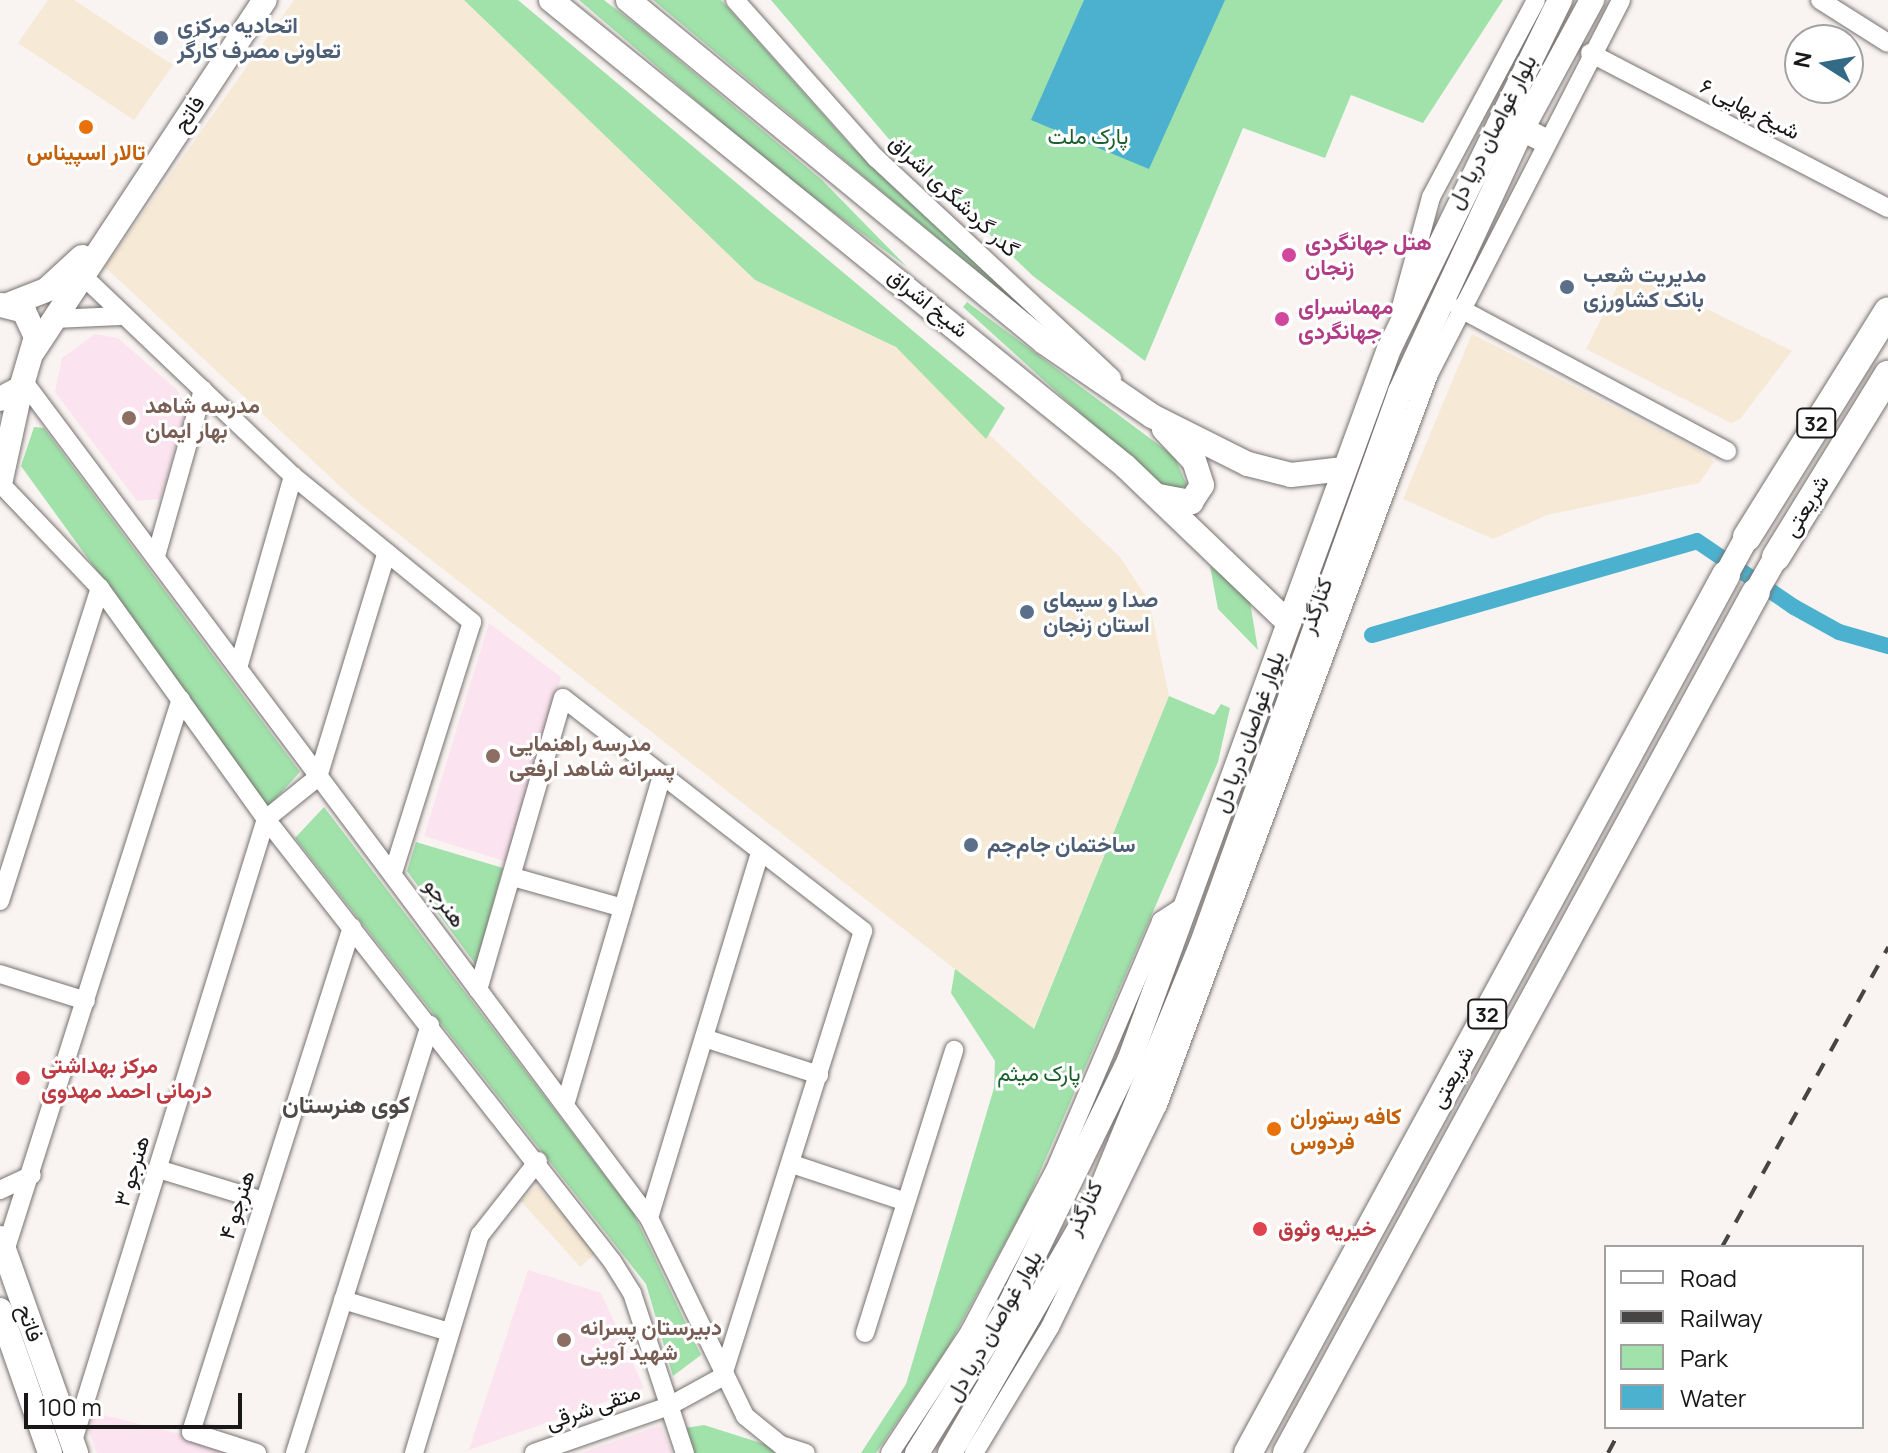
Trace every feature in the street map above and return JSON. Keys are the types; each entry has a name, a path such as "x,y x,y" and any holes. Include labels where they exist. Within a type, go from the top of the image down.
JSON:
{"highway":[{"name":"شریعتی","path":"1747,537 1888,311"},
{"name":"شریعتی","path":"1776,557 1888,375"},
{"name":"شریعتی","path":"1248,1453 1726,575"},
{"name":"شریعتی","path":"1287,1453 1756,592"}],"main road":[{"name":"فاتح","path":"113,228 265,0"},
{"name":"شیخ اشراق","path":"551,0 1157,495 1289,623"},
{"name":"شیخ اشراق","path":"628,0 1044,342 1152,416 1248,464 1291,475 1344,469"},
{"name":"بلوار غواصان دریا دل","path":"917,1453 1073,1185 1186,905 1389,349 1560,0"},
{"name":"بلوار غواصان دریا دل","path":"950,1453 1098,1197 1209,949 1400,392 1522,129 1592,0"},
{"path":"1522,129 1544,140"},
{"path":"0,483 15,389 34,350 113,228"},
{"path":"2,305 46,290 113,228"},
{"path":"2,305 31,320 34,350"},
{"path":"1152,416 1194,461 1202,485 1191,502 1157,495"},
{"name":"32","path":"1726,575 1747,537"},
{"name":"32","path":"1756,592 1776,557"},
{"name":"فاتح","path":"2,1245 66,1450"},
{"name":"فاتح","path":"0,1310 9,1366 66,1450"}],"street":[{"name":"گدر گردشگری اشراق","path":"735,0 876,158 1152,416"},
{"path":"1389,349 1431,197 1536,0"},
{"name":"کنارگذر","path":"974,1453 1113,1205 1385,484 1459,308 1544,140 1621,0"},
{"path":"1820,0 1888,43"},
{"name":"شیخ بهایی ۶","path":"1590,53 1888,208"},
{"path":"82,275 120,316 293,476 472,622 393,872"},
{"path":"1459,308 1727,451"},
{"path":"54,319 120,316"},
{"name":"هنرجو","path":"15,389 156,556 649,1218 722,1377 745,1416 781,1445 806,1453"},
{"path":"156,556 203,390"},
{"path":"238,668 293,476"},
{"path":"0,483 100,588 266,819 538,1161 632,1293 685,1453"},
{"path":"266,819 318,777 387,552"},
{"path":"0,901 100,588"},
{"path":"478,990 563,698 863,931 792,1164 722,1377"},
{"path":"2,1245 32,1175 181,699"},
{"path":"565,1105 662,776"},
{"name":"هنرجو ۳","path":"66,1450 158,1169 266,819"},
{"path":"649,1218 760,852"},
{"path":"513,877 623,908"},
{"name":"کنارگذر","path":"890,1453 970,1331 1055,1170 1161,921 1186,905"},
{"name":"هنرجو ۴","path":"257,1453 191,1432 352,927"},
{"path":"0,974 86,1001"},
{"path":"295,1453 430,1025"},
{"path":"704,1038 819,1075"},
{"path":"865,1333 954,1050"},
{"path":"414,1453 480,1235 538,1161"},
{"path":"792,1164 906,1202"},
{"path":"158,1169 263,1201"},
{"path":"0,1190 32,1175"},
{"path":"343,1300 449,1332"},
{"name":"متقی شرقی","path":"534,1453 669,1406 722,1377"}],"shaded area":[{"path":"48,0 74,0 173,65 134,120 18,43"},
{"path":"294,0 464,0 755,280 896,347 1120,557 1149,601 1169,696 1033,1030 356,501 105,267"},
{"path":"1626,269 1792,351 1740,419 1731,423 1586,349"},
{"name":"مدرسه شاهد بهار ایمان","path":"95,334 118,338 177,390 187,409 160,499 137,501 55,392 62,358"},
{"path":"1472,334 1706,454 1714,462 1699,483 1547,515 1493,539 1403,499"},
{"name":"مدرسه راهنمایی پسرانه شاهد ارفعی","path":"489,623 561,677 507,862 424,836"},
{"path":"537,1186 597,1252 580,1267 521,1201"},
{"name":"دبیرستان پسرانه شهید آوینی","path":"528,1270 601,1293 644,1388 469,1450"},
{"path":"95,1413 180,1434 239,1453 97,1453 89,1431"},
{"path":"661,1425 672,1453 581,1453"}],"green space":[{"path":"464,0 518,0 1005,408 986,439 896,347 755,280"},
{"path":"579,0 604,0 639,27 822,180 907,267 781,173"},
{"path":"653,0 721,0 850,145 1089,365"},
{"name":"پارک ملت","path":"771,0 1503,0 1423,123 1351,95 1325,158 1243,128 1145,361 1033,276 888,138"},
{"path":"967,302 1175,457 1187,486 1166,491 963,307"},
{"path":"34,427 44,428 300,772 268,807 21,466"},
{"path":"1210,566 1249,596 1258,650 1218,609"},
{"name":"پارک میثم","path":"1169,696 1214,715 1221,704 1230,708 1218,762 1026,1204 948,1347 876,1453 861,1453 906,1384 994,1088 995,1061 951,993 955,969 1034,1029"},
{"path":"324,807 634,1214 701,1355 673,1376 646,1284 295,838"},
{"path":"416,842 503,868 476,965 407,871"},
{"path":"704,1425 793,1453 694,1453 685,1428"}],"water":[{"path":"1084,0 1225,0 1149,169 1031,120"}],"waterway":[{"path":"1372,635 1697,541 1794,607 1839,632 1888,646"}],"railway":[{"path":"1723,1245 1888,947"},
{"path":"1608,1453 1621,1429"}],"place":[{"name":"اتحادیه مرکزی تعاونی مصرف کارگر","path":"161,38"},
{"name":"تالار اسپیناس","path":"86,127"},
{"name":"هتل جهانگردی زنجان","path":"1289,255"},
{"name":"مدیریت شعب بانک کشاورزی","path":"1567,287"},
{"name":"مهمانسرای جهانگردی","path":"1282,319"},
{"name":"مدرسه شاهد بهار ایمان","path":"129,418"},
{"name":"صدا و سیمای استان زنجان","path":"1027,612"},
{"name":"مدرسه راهنمایی پسرانه شاهد ارفعی","path":"493,756"},
{"name":"ساختمان جام‌جم","path":"971,845"},
{"name":"مرکز بهداشتی درمانی احمد مهدوی","path":"23,1078"},
{"name":"کافه رستوران فردوس","path":"1274,1129"},
{"name":"خیریه وثوق","path":"1260,1229"},
{"name":"دبیرستان پسرانه شهید آوینی","path":"564,1340"}],"district":[{"name":"کوی هنرستان","path":"346,1104"}]}
